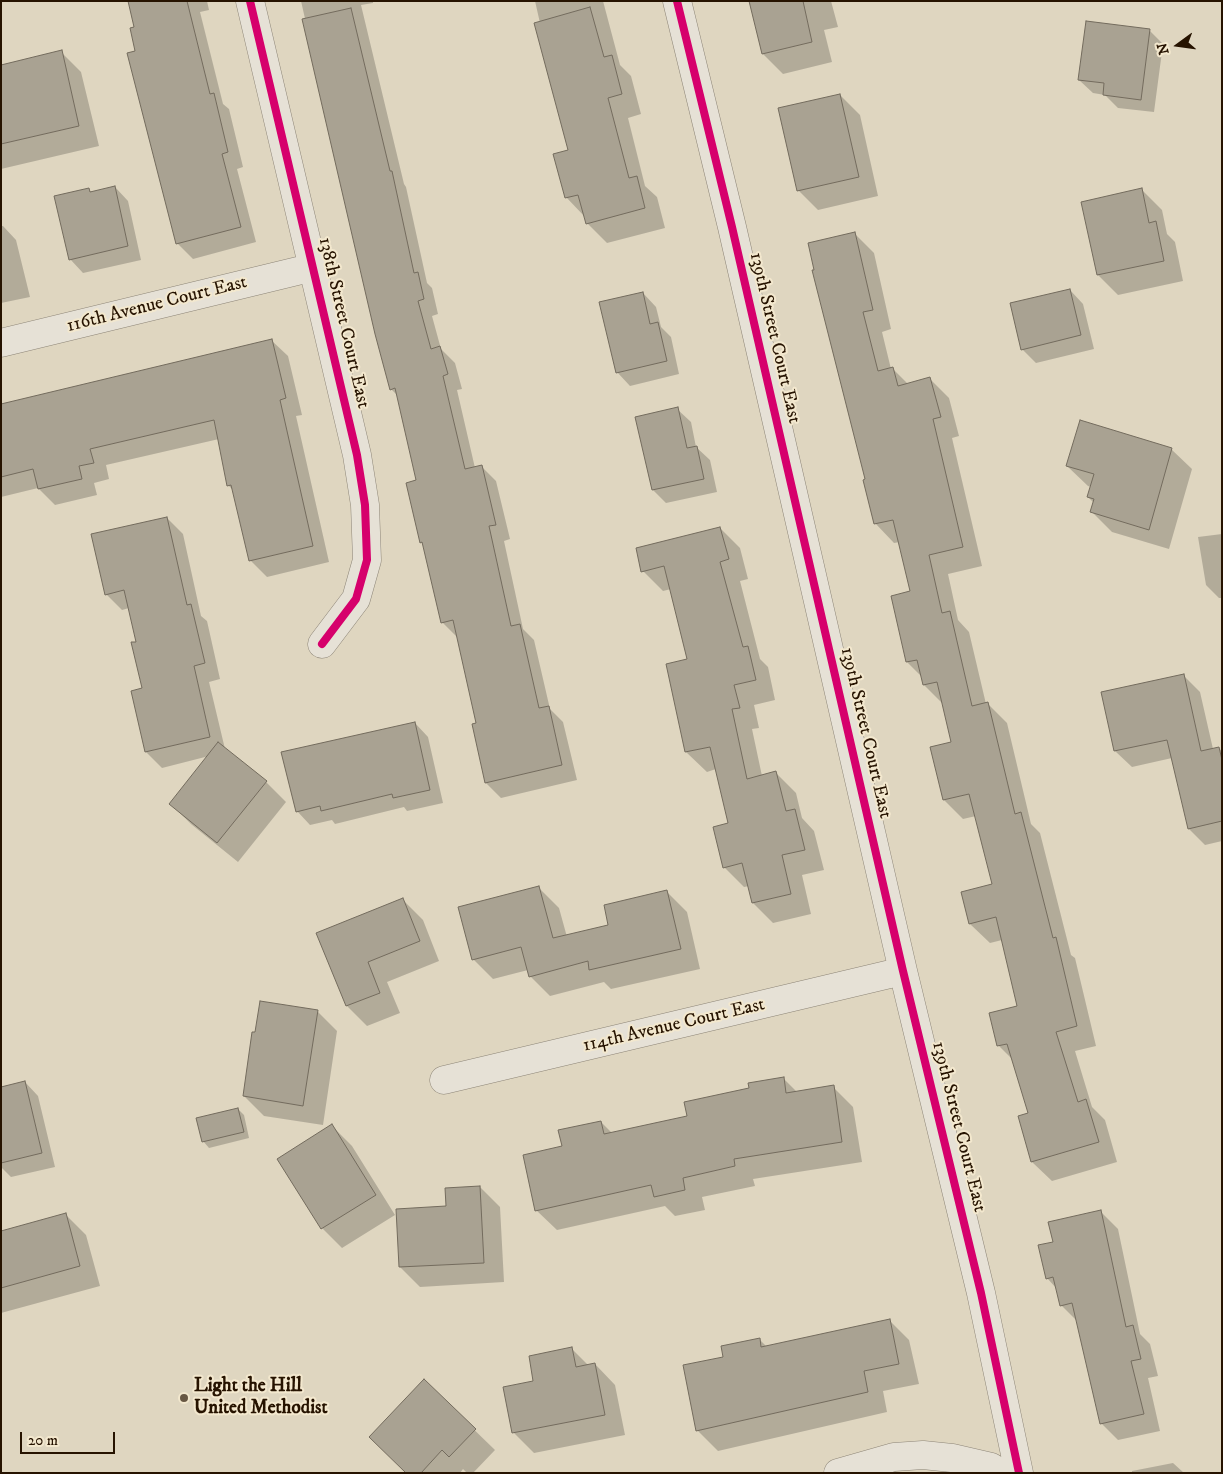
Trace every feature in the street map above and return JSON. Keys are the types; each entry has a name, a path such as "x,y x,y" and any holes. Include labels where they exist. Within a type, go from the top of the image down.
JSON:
{"street":[{"name":"138th Street Court East","path":"250,1 357,455 365,504 366,560 356,599 322,644"},
{"name":"139th Street Court East","path":"676,1 732,227 903,971 981,1293 1019,1473"},
{"name":"116th Avenue Court East","path":"1,343 314,267"},
{"name":"114th Avenue Court East","path":"444,1080 903,971"},
{"path":"838,1473 894,1457 923,1455 959,1459 991,1467 1001,1473"}],"building":[{"path":"128,1 187,1 210,94 214,93 228,152 222,154 241,227 176,244 127,53 135,51 130,28 134,27"},
{"path":"749,1 803,1 812,42 762,54"},
{"path":"590,7 604,57 612,55 622,94 608,98 629,178 637,176 645,208 586,224 578,195 565,198 553,154 568,150 534,23"},
{"path":"351,8 390,171 392,171 414,273 418,272 424,299 418,301 431,349 440,346 448,374 443,376 465,469 482,465 496,525 489,526 511,626 520,624 539,708 549,706 562,765 485,783 472,724 476,723 453,620 441,623 422,542 420,543 406,483 416,480 395,388 390,390 375,334 302,19"},
{"path":"1086,21 1150,29 1141,100 1103,95 1104,83 1078,80"},
{"path":"62,50 79,126 1,144 1,65"},
{"path":"840,94 859,177 797,191 778,108"},
{"path":"115,186 128,246 69,260 54,196 89,188 90,192"},
{"path":"1142,188 1149,223 1156,221 1164,261 1097,275 1081,202"},
{"path":"855,232 873,310 863,312 878,371 893,367 898,386 930,377 941,417 933,419 963,547 929,555 942,613 950,611 972,706 988,702 1015,814 1021,812 1053,938 1056,937 1077,1026 1056,1032 1078,1102 1086,1099 1099,1142 1031,1162 1018,1116 1028,1113 1007,1044 997,1046 989,1013 1017,1006 996,917 969,924 961,892 992,884 969,794 943,800 930,747 951,742 937,682 923,685 917,660 906,662 891,596 910,591 893,520 874,524 863,480 865,479 812,270 814,270 808,243"},
{"path":"1070,289 1081,335 1021,350 1010,303"},
{"path":"643,292 650,324 658,322 667,361 616,373 599,302"},
{"path":"272,339 286,398 280,400 313,546 249,561 231,485 227,486 214,420 90,449 94,463 79,466 82,479 38,489 33,469 1,477 1,404"},
{"path":"678,407 687,448 697,446 704,479 652,490 635,417"},
{"path":"1080,420 1172,448 1149,530 1090,512 1094,499 1087,497 1094,474 1066,466"},
{"path":"167,517 187,605 191,604 205,663 194,666 210,737 145,752 131,691 142,688 131,642 136,642 124,590 105,595 91,534"},
{"path":"720,527 729,559 720,562 743,647 748,646 756,680 734,685 740,708 732,709 747,779 776,771 786,811 795,809 805,850 782,855 791,894 752,903 742,863 723,868 713,827 728,823 710,747 685,752 666,664 687,659 664,566 641,572 636,548"},
{"path":"1184,674 1201,751 1219,747 1222,760 1222,821 1188,829 1167,740 1114,751 1101,692"},
{"path":"415,722 430,790 393,798 392,794 321,811 320,806 296,812 281,752"},
{"path":"218,742 267,781 217,843 169,804"},
{"path":"539,886 553,938 608,925 604,905 667,890 681,949 589,970 588,961 529,977 521,947 472,960 458,907"},
{"path":"403,898 420,941 368,962 380,993 346,1006 316,933"},
{"path":"260,1001 318,1010 303,1106 243,1096 252,1032 255,1032"},
{"path":"784,1077 786,1093 834,1085 842,1142 734,1159 735,1166 683,1178 685,1190 654,1197 651,1185 535,1211 523,1155 562,1146 558,1130 601,1121 604,1134 687,1116 684,1102 749,1088 748,1083"},
{"path":"25,1081 42,1153 1,1163 1,1087"},
{"path":"238,1108 244,1132 202,1142 196,1118"},
{"path":"332,1124 376,1195 321,1229 277,1159"},
{"path":"480,1186 484,1263 399,1267 396,1209 446,1206 445,1188"},
{"path":"1101,1210 1126,1327 1133,1325 1141,1359 1131,1361 1144,1414 1100,1424 1072,1303 1060,1306 1053,1277 1046,1279 1038,1245 1053,1242 1048,1222"},
{"path":"66,1213 80,1266 1,1288 1,1231"},
{"path":"890,1319 899,1364 864,1371 868,1392 696,1431 683,1365 723,1357 721,1346 760,1338 761,1347"},
{"path":"572,1347 576,1367 595,1363 605,1415 512,1433 503,1387 533,1381 529,1356"},
{"path":"424,1379 476,1429 449,1457 442,1450 421,1473 406,1473 369,1437"}],"cycle path":[{"path":"250,1 357,455 365,505 367,560 356,599 322,644"},
{"path":"677,1 732,227 903,971 981,1293 1019,1473"}],"place":[{"name":"Light the Hill United Methodist","path":"184,1398"}]}
